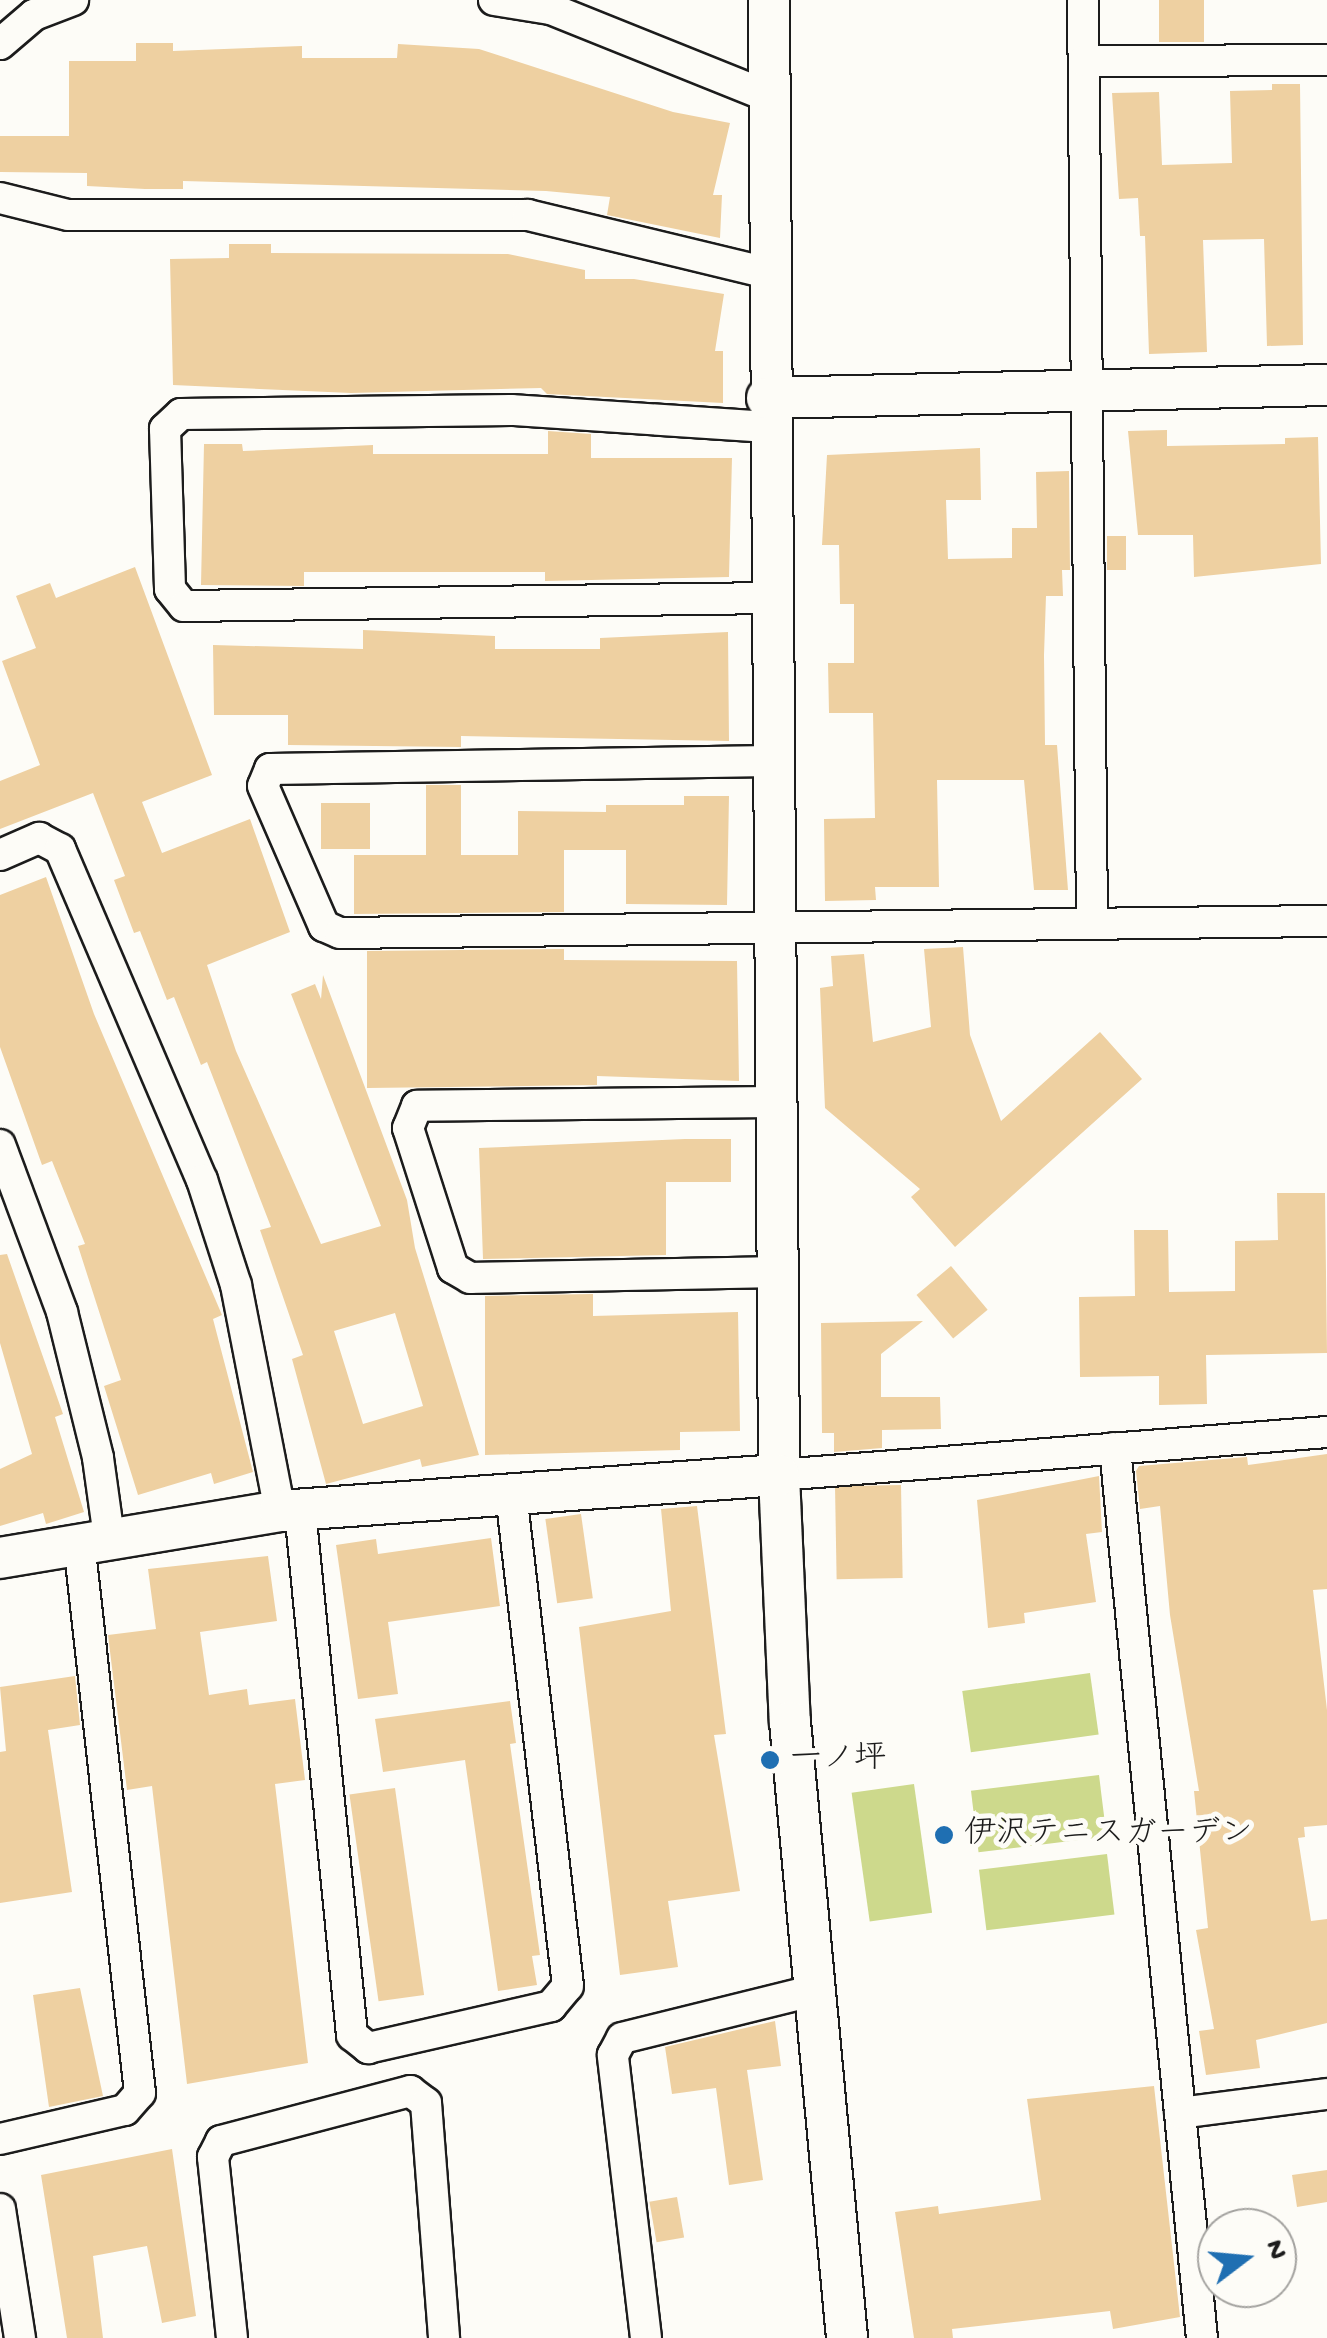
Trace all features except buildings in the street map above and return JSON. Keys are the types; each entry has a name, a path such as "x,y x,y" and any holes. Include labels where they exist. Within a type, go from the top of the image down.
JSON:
{"street":[{"path":"0,44 34,14 73,0"},
{"path":"494,0 551,10 770,97"},
{"path":"769,0 768,598 778,1476 790,1722 847,2338"},
{"path":"1083,0 1092,923"},
{"path":"1084,61 1327,60"},
{"path":"0,198 68,216 528,215 767,272"},
{"path":"768,598 184,606 170,589 165,429 181,414 511,410 768,413 1088,391 1327,384"},
{"path":"770,761 270,769 262,786 324,926 340,933 1327,920"},
{"path":"0,855 39,838 60,849 187,1146 236,1285 290,1511 352,2035 368,2048 550,2006 568,1986 510,1494"},
{"path":"773,1102 417,1106 408,1128 453,1268 470,1278 778,1272"},
{"path":"0,1145 62,1312 94,1539 140,2093 125,2110 0,2139"},
{"path":"0,1558 94,1539 290,1511 1327,1432"},
{"path":"1115,1448 1202,2338"},
{"path":"646,2338 613,2055 622,2038 816,1990"},
{"path":"232,2338 213,2157 221,2141 410,2091 426,2103 444,2338"},
{"path":"1180,2113 1327,2094"},
{"path":"0,2209 20,2338"}],"green space":[{"path":"1090,1673 1099,1734 971,1752 962,1691"},
{"path":"1099,1775 1107,1837 979,1852 971,1791"},
{"path":"914,1784 932,1913 870,1922 852,1793"},
{"path":"1107,1854 1114,1915 986,1930 979,1870"}],"place":[{"name":"一ノ坪","path":"770,1760"},
{"name":"伊沢テニスガーデン","path":"944,1835"}]}
